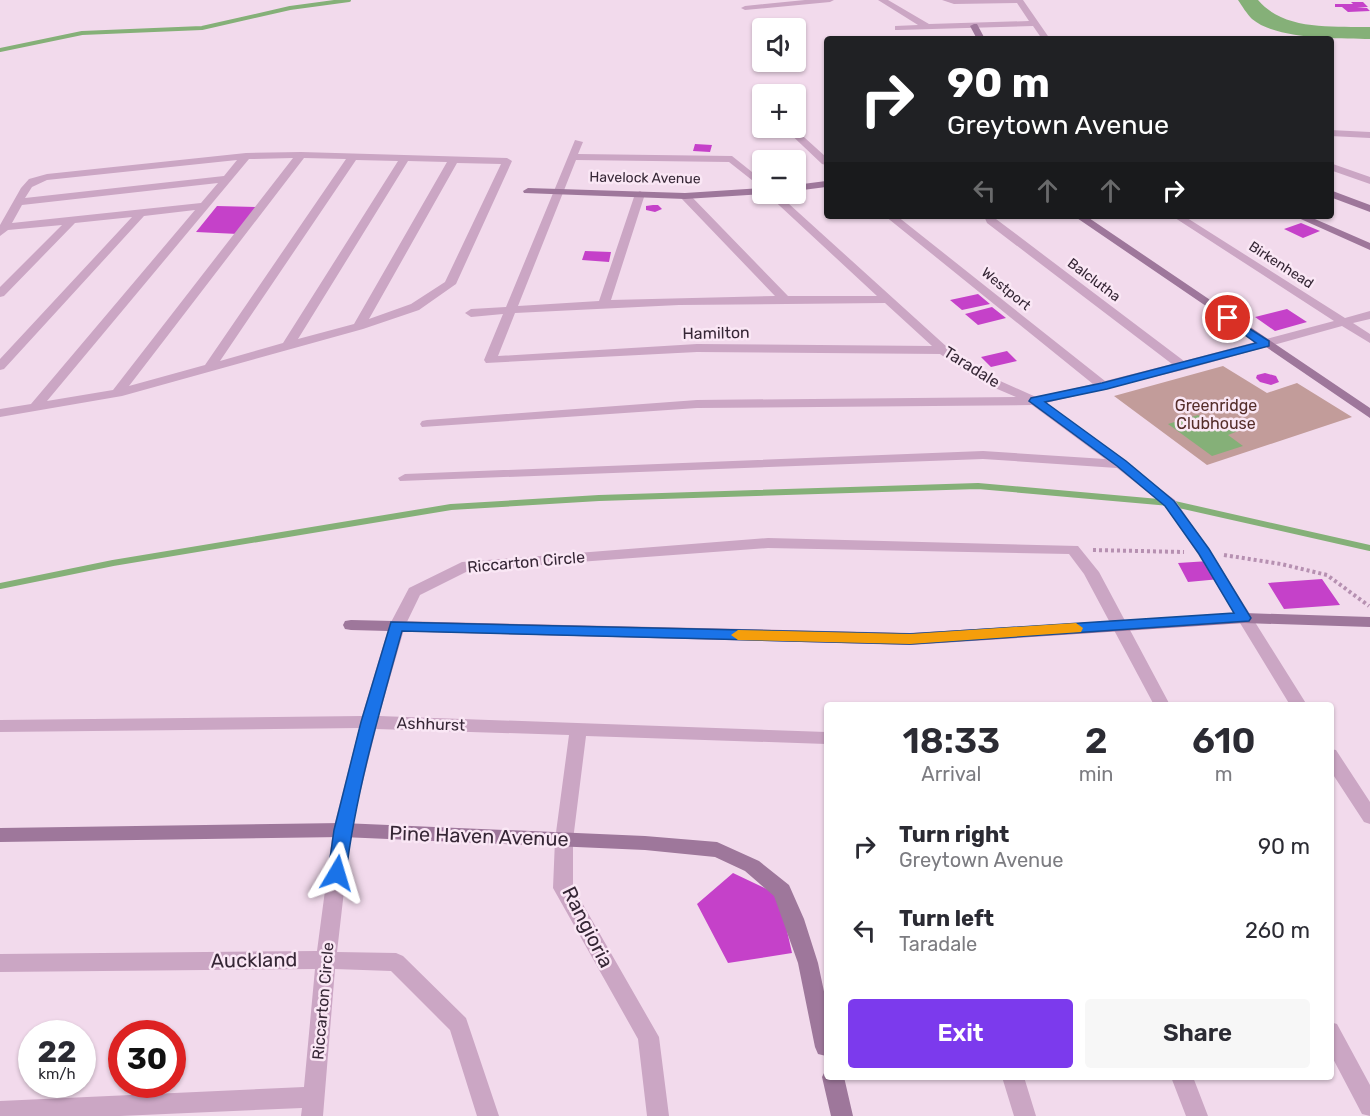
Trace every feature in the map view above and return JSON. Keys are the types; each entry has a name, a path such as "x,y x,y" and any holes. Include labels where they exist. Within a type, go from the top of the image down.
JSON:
{"street":[{"path":"745,8 830,0"},
{"path":"882,0 928,27"},
{"path":"946,0 954,2 1019,0 1044,36"},
{"path":"898,28 1035,23"},
{"path":"974,26 979,36"},
{"path":"1334,132 1370,135"},
{"path":"800,138 824,160"},
{"path":"511,309 578,142"},
{"path":"117,393 301,155"},
{"path":"0,412 117,393 359,326 415,307 450,284 507,162 301,155 246,156 47,177 33,181 26,187 20,202 2,230"},
{"path":"36,406 246,156"},
{"path":"210,366 353,157"},
{"path":"572,157 732,159 752,176"},
{"path":"289,344 405,158"},
{"path":"359,326 453,160"},
{"path":"1334,168 1370,181"},
{"path":"20,202 225,180"},
{"path":"806,187 824,184"},
{"name":"Havelock Avenue","path":"528,190 686,196 752,192"},
{"path":"604,304 639,195"},
{"path":"1334,195 1370,209"},
{"path":"686,196 783,299"},
{"name":"Taradale","path":"783,204 943,350 985,379 1035,401 1121,464 1170,504 1204,552 1297,702"},
{"path":"2,230 203,206"},
{"path":"0,366 141,213"},
{"name":"Westport","path":"894,219 1103,386"},
{"name":"Balclutha","path":"990,219 1183,366"},
{"path":"1083,219 1370,414"},
{"name":"Birkenhead","path":"1182,219 1370,339"},
{"path":"1306,219 1370,247"},
{"path":"0,294 72,220"},
{"path":"471,313 604,304 783,299 889,300"},
{"name":"Hamilton","path":"511,309 490,360 697,348 943,350"},
{"path":"427,424 697,404 1035,401 1183,366 1370,315"},
{"path":"405,478 983,455 1121,464"},
{"name":"Riccarton Circle","path":"313,1106 326,960 342,830 369,722 397,626 414,592 467,565 768,543 1073,549 1091,572 1120,625"},
{"path":"351,625 910,639 1244,618 1370,622"},
{"path":"1120,625 1160,702"},
{"name":"Ashhurst","path":"0,726 369,722 824,738"},
{"name":"Rangioria","path":"578,729 564,840 563,888 648,1037 658,1116"},
{"path":"1334,761 1370,817"},
{"name":"Pine Haven Avenue","path":"0,835 342,830 645,843 717,850 752,866 782,891 808,963 824,1038"},
{"name":"Auckland","path":"0,963 326,960 396,962 459,1025 488,1116"},
{"path":"1334,1039 1370,1107"},
{"path":"834,1080 842,1116"},
{"path":"1013,1080 1024,1116"},
{"path":"1183,1080 1197,1116"},
{"path":"0,1111 313,1106"}],"green space":[{"name":"Greenridge Clubhouse","path":"1223,366 1267,393 1297,383 1352,417 1207,465 1114,396"}],"shaded area":[{"path":"1198,415 1211,424 1223,420 1238,431 1228,435 1243,446 1212,456 1168,424"}],"building":[{"path":"1351,2 1363,2 1368,7 1357,7 1367,8 1370,11 1348,12 1342,7 1335,7 1335,4 1353,4"},
{"path":"695,144 712,145 710,152 693,151"},
{"path":"658,205 662,209 655,212 646,210 646,206"},
{"path":"217,206 257,207 238,234 196,232"},
{"path":"1301,223 1320,231 1303,238 1284,229"},
{"path":"585,251 611,252 609,262 582,260"},
{"path":"978,294 990,304 962,310 950,300"},
{"path":"992,307 1006,318 978,325 965,314"},
{"path":"1287,309 1307,322 1275,331 1255,317"},
{"path":"1007,351 1017,361 991,367 981,357"},
{"path":"1265,373 1276,376 1279,382 1271,385 1260,382 1256,378 1257,375"},
{"path":"1209,561 1220,579 1188,582 1178,563"},
{"path":"1322,579 1340,605 1284,609 1268,583"},
{"path":"733,873 779,895 792,953 728,963 697,904"}],"waterway":[{"path":"0,50 82,33 202,28 290,8 349,0"},
{"path":"1248,0 1260,15 1283,25 1309,31 1370,33"},
{"path":"0,586 113,563 451,507 599,498 978,486 1170,503 1370,548"}],"slow traffic":[{"path":"738,635 910,639 1076,628"}],"route":[{"path":"337,873 342,830 369,722 397,626 910,639 1244,618 1204,552 1170,504 1121,464 1035,401 1265,344 1228,318"}]}
